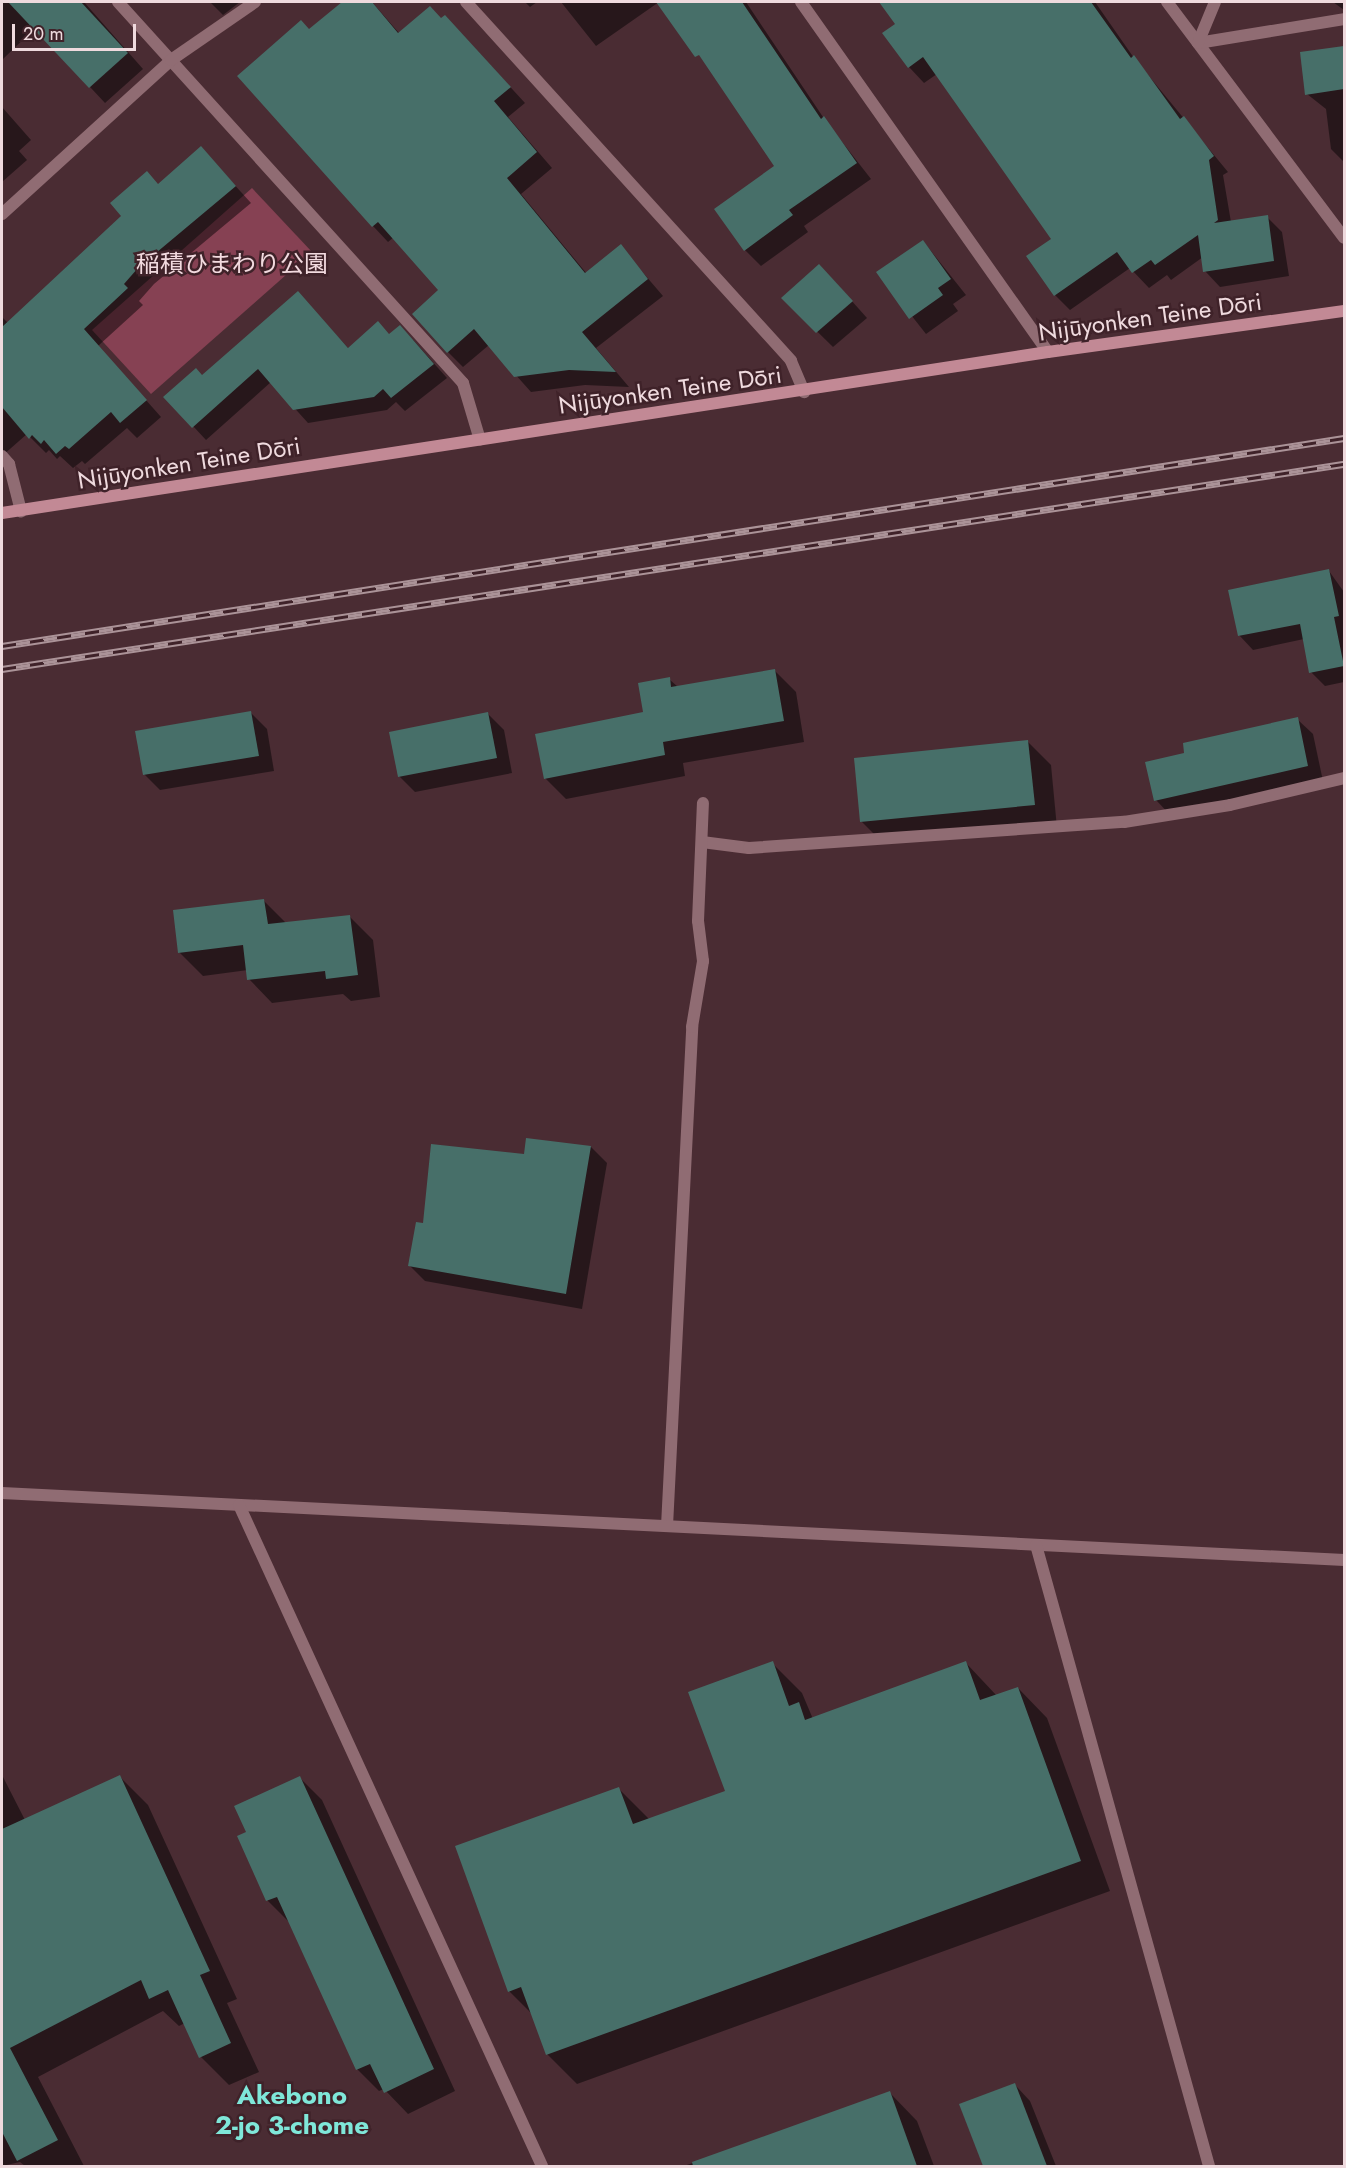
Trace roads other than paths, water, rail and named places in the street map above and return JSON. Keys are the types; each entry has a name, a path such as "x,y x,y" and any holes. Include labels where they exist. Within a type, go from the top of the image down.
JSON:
{"street":[{"path":"118,2 463,384 480,440"},
{"path":"2,214 171,60 255,2"},
{"path":"466,2 791,361 804,392"},
{"path":"801,2 1048,352"},
{"path":"1167,2 1344,238"},
{"path":"1198,43 1215,2"},
{"path":"1198,43 1344,19"},
{"name":"Nijūyonken Teine Dōri","path":"2,513 804,392 1048,352 1344,311"},
{"path":"2,456 9,464 21,511"},
{"path":"702,842 749,848 1124,822 1230,805 1344,778"},
{"path":"667,1526 692,1027 703,961 698,921 704,803"},
{"path":"2,1493 1344,1560"},
{"path":"239,1505 542,2166"},
{"path":"1036,1545 1209,2166"}],"railway":[{"path":"2,646 1344,438"},
{"path":"2,669 1344,464"}],"district":[{"name":"Akebono 2-jo 3-chome","path":"292,2111"}],"park label":[{"name":"稲積ひまわり公園","path":"232,264"}]}
